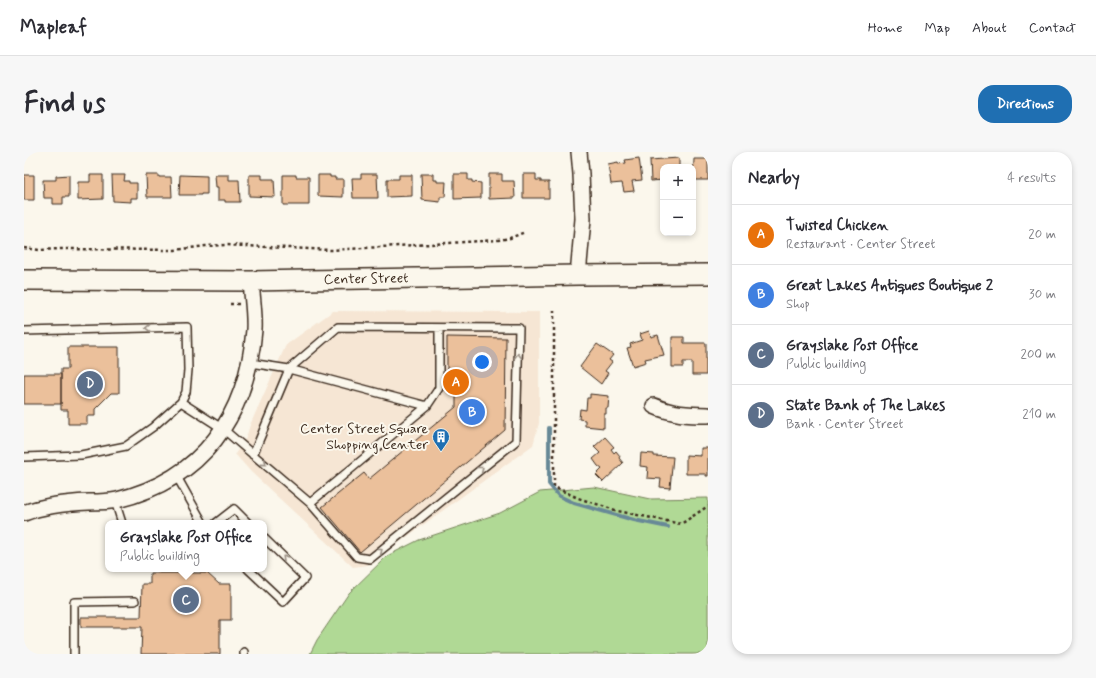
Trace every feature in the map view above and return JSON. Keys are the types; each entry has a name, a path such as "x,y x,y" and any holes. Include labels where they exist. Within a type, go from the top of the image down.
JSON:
{"street":[{"path":"578,275 583,218 579,152"},
{"name":"Center Street","path":"24,280 251,281 708,274"},
{"path":"24,514 46,506 66,503 116,501 155,488 184,470 204,454 223,429 241,394 250,363 254,328 251,281"},
{"path":"654,406 666,411 683,415 708,415"}],"lane":[{"path":"24,331 187,327 188,370 186,392 182,402 153,428 126,446 81,455 24,457"},
{"path":"182,402 223,429 253,455 310,503 357,557 370,559 516,441 519,328 338,327 289,369 253,455"},
{"path":"310,503 427,406 439,388 439,328"},
{"path":"250,363 289,369 427,406"},
{"path":"176,475 201,520"},
{"path":"116,501 121,520"},
{"path":"220,520 234,509 245,520"},
{"path":"251,572 283,602 305,578 267,541"},
{"path":"74,654 74,602 135,601"}],"path":[{"path":"24,248 39,250 175,250 225,245 331,250 498,240 510,238 525,232"},
{"path":"554,310 554,487 578,498 618,511 681,524 708,506"}],"shaded area":[{"path":"333,311 539,312 539,423 533,445 368,565 353,567 251,472 235,454 246,438 250,425 286,345"}],"green space":[{"path":"594,487 650,499 708,498 708,654 310,654 317,640 349,593 387,556 419,540 500,513 540,492"}],"building":[{"path":"639,158 642,180 632,181 634,191 624,192 622,183 611,184 608,164 618,162 618,164 626,163 625,160"},
{"path":"679,158 679,164 660,164 660,180 651,181 650,160"},
{"path":"694,159 708,159 708,180 696,180 696,164 694,164"},
{"path":"361,174 377,174 378,198 353,198 352,178 361,178"},
{"path":"421,174 433,174 433,180 437,180 437,182 446,182 445,197 440,197 440,202 422,200"},
{"path":"454,174 468,174 468,180 481,183 481,198 454,199"},
{"path":"489,174 502,174 502,181 514,181 515,198 489,199"},
{"path":"523,174 536,174 536,180 541,180 541,182 549,182 549,198 523,198"},
{"path":"24,175 34,175 34,200 24,200"},
{"path":"69,175 69,197 63,197 63,204 53,204 53,198 44,198 43,180 56,180 56,176"},
{"path":"90,175 103,175 103,199 78,200 78,182 90,182"},
{"path":"112,175 125,175 124,181 129,181 129,183 137,183 137,198 131,198 131,202 113,201"},
{"path":"146,175 171,177 172,197 147,197"},
{"path":"180,175 207,176 207,194 179,195"},
{"path":"215,175 229,175 229,180 239,180 240,202 225,202 225,200 218,200 218,187 216,187"},
{"path":"249,175 262,175 262,179 274,179 275,197 249,196"},
{"path":"283,175 309,177 309,205 283,205"},
{"path":"318,175 330,175 330,177 335,177 335,179 343,179 343,197 318,196"},
{"path":"399,175 412,175 412,196 387,197 387,179 399,179"},
{"path":"649,331 651,337 658,335 664,355 645,359 646,362 633,366 627,348 631,347 630,344 642,340 640,334"},
{"name":"Center Street Square Shopping Center","path":"447,337 506,338 505,430 360,552 322,507 364,473 369,479 456,407 456,391 447,391"},
{"path":"672,337 684,337 684,343 706,343 706,375 692,375 692,362 683,362 683,367 672,367"},
{"path":"597,344 613,355 609,360 612,362 605,371 608,373 601,384 580,367"},
{"path":"68,347 119,347 119,393 111,393 95,409 95,416 87,416 87,424 68,424 68,410 61,410 61,369 68,369"},
{"path":"24,374 61,374 61,404 24,404"},
{"path":"590,394 609,396 608,408 606,408 606,414 604,414 604,428 585,426 585,420 579,419 580,409 586,410 587,398 590,398"},
{"path":"605,437 614,447 611,449 614,453 616,451 623,463 603,482 596,475 602,469 593,459 600,453 594,447"},
{"path":"701,448 708,448 708,476 706,476 706,474 686,474 686,455 701,456"},
{"path":"641,453 654,454 654,456 673,457 670,488 660,487 661,479 647,478 648,467 640,466"},
{"path":"150,573 207,573 219,584 231,584 231,620 220,620 220,654 141,654 142,627 81,627 81,617 141,617 142,584 150,584"}],"waterway":[{"path":"549,428 549,484 559,496 574,503 634,520 668,527"}],"place":[{"name":"Twisted Chicken","path":"456,382"},
{"name":"State Bank of The Lakes","path":"90,384"},
{"name":"Great Lakes Antiques Boutique 2","path":"472,412"},
{"name":"Center Street Square Shopping Center","path":"441,452"},
{"name":"Grayslake Post Office","path":"186,600"}]}
